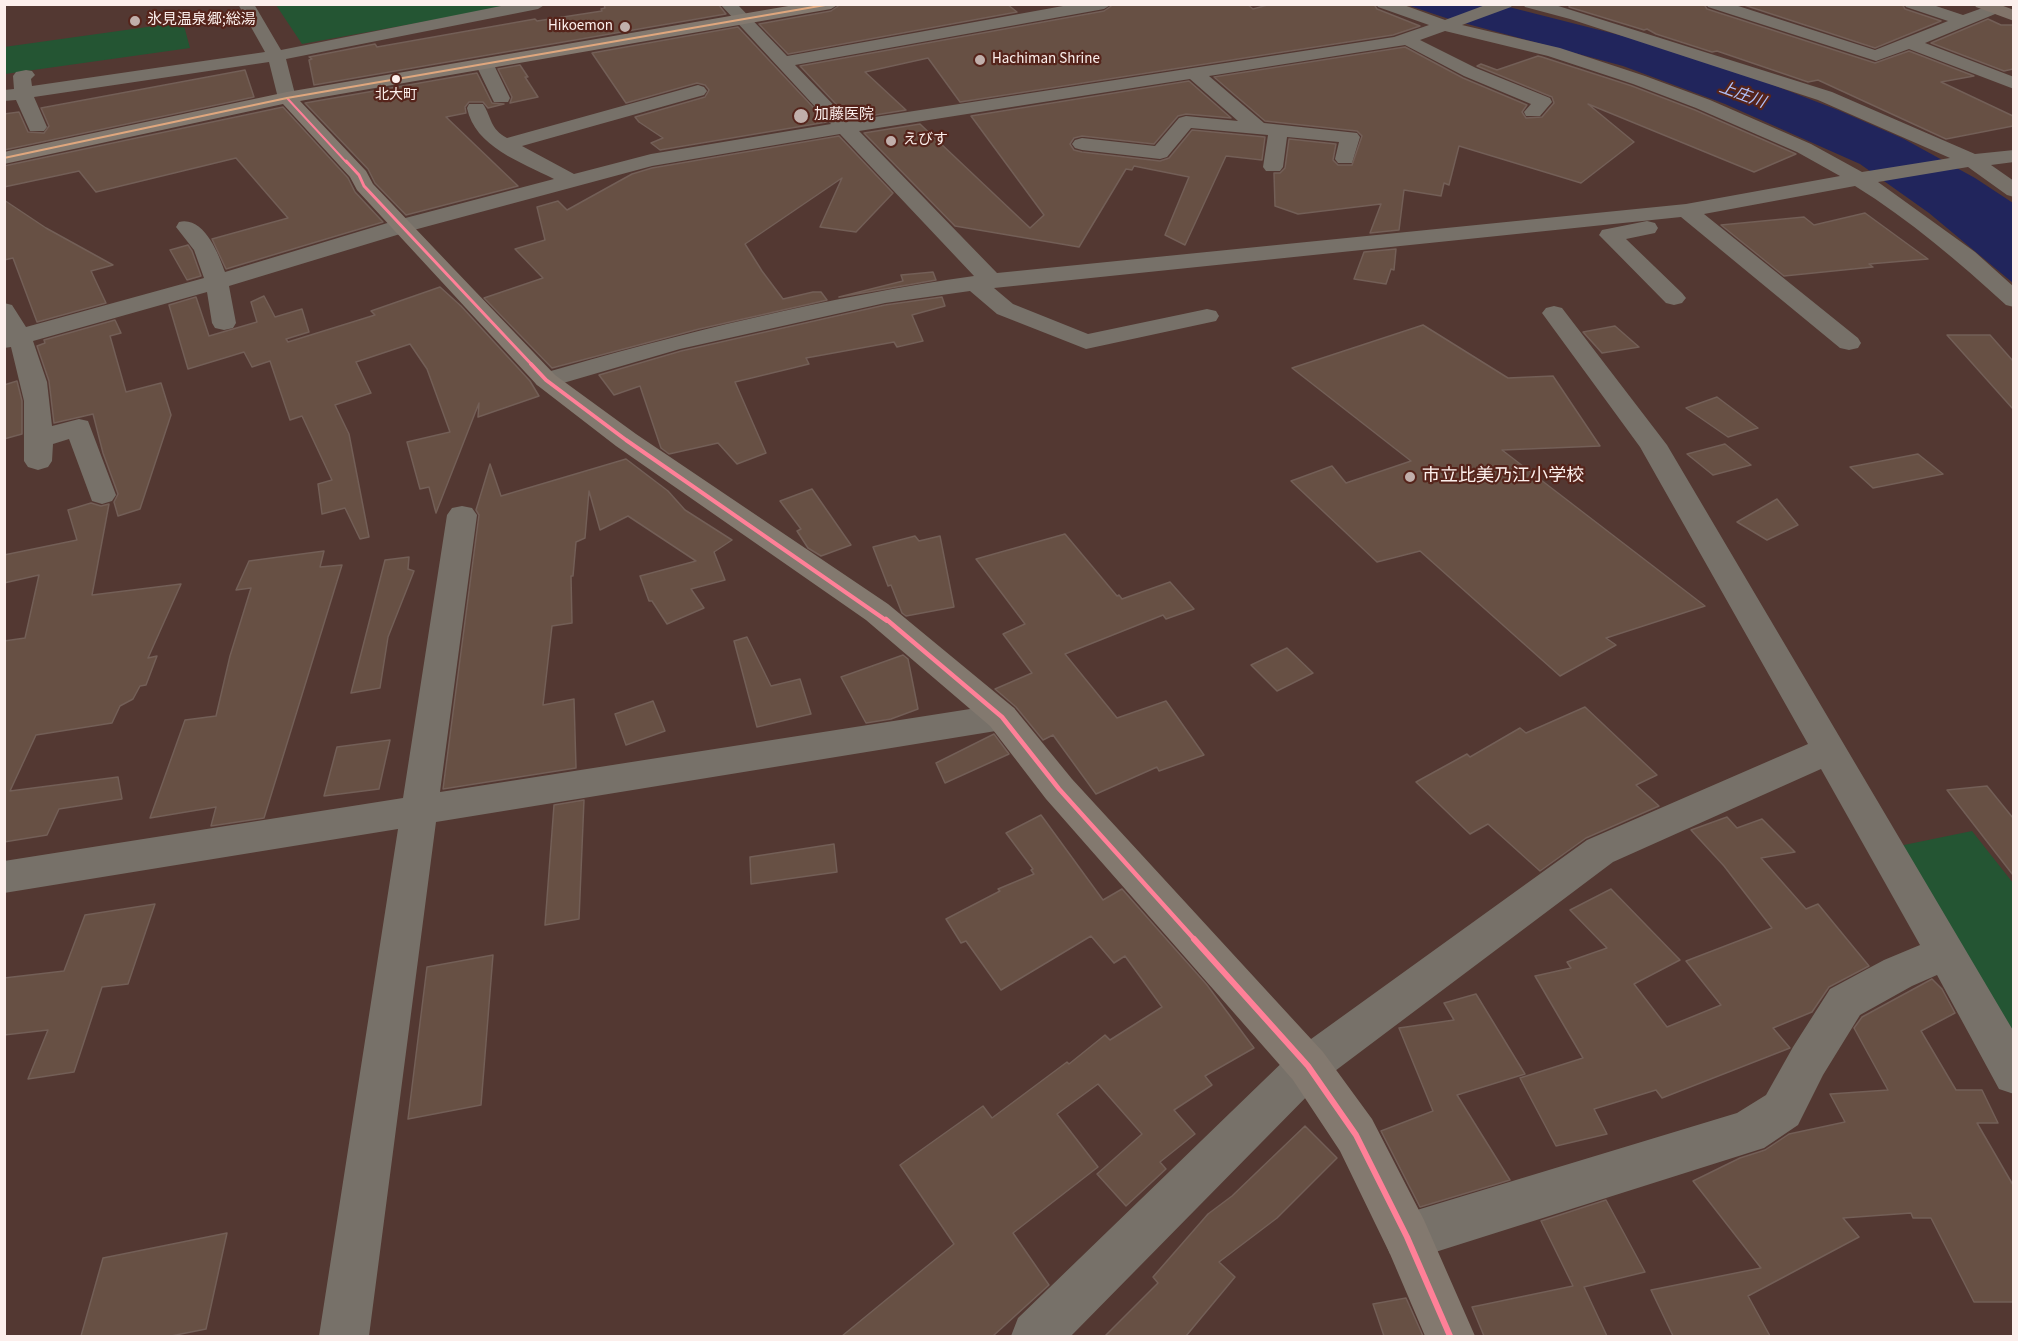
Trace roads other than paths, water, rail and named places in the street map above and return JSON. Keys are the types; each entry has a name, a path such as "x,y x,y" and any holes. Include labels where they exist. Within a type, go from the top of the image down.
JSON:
{"highway":[{"path":"1988,7 2013,16"}],"main road":[{"path":"4,158 287,98 831,4"},
{"path":"287,98 359,176 364,186 546,380 626,440 877,612 1002,717 1059,789 1308,1066 1356,1136 1407,1237 1450,1336"}],"street":[{"path":"16,90 131,82 278,59 538,4"},
{"path":"728,4 781,62 846,127 1005,309 1086,342 1207,316"},
{"path":"781,62 1104,4"},
{"path":"1384,4 1554,52 1639,80 1703,104 1804,148 1862,177 1967,257 2013,300"},
{"path":"1531,4 1587,19 1825,96 1968,161 2013,191"},
{"path":"1714,4 1876,56 1964,21 1988,7"},
{"path":"1912,4 1964,21"},
{"path":"246,5 278,59 286,81 287,98"},
{"path":"12,338 217,282 402,226 651,160 846,127 1196,75 1406,39 1504,5"},
{"path":"1406,39 1470,72 1543,102 1533,112"},
{"path":"1910,43 1939,53 2009,92"},
{"path":"4,109 16,90 51,71 228,46"},
{"path":"485,65 501,98"},
{"path":"1196,75 1268,129 1273,167"},
{"path":"1968,83 2009,92"},
{"path":"16,90 37,128"},
{"path":"505,145 698,91"},
{"path":"1074,162 1082,144 1075,93"},
{"path":"476,108 479,121 494,139 570,180"},
{"path":"1082,144 1160,153 1186,122 1350,137 1345,159"},
{"path":"1674,298 1610,235 1691,214 1862,177 2013,156"},
{"path":"546,380 674,343 885,296 983,283 1691,214 1849,343"},
{"path":"187,227 205,249 217,282 224,323"},
{"path":"4,310 12,338 38,397 39,450 80,428 102,495"},
{"path":"1554,313 1653,445 1946,953 2013,1074"},
{"path":"344,1336 462,514"},
{"path":"4,877 1002,717"},
{"path":"1036,1336 1308,1066 1600,851 1829,750"},
{"path":"1407,1237 1748,1132 1782,1110 1808,1061 1845,1002 1898,973 1946,953"}],"water":[{"name":"上庄川","path":"1407,5 1501,5 1631,38 1755,78 1838,110 1904,139 1975,178 2013,203 2013,283 1929,213 1860,164 1725,104 1623,66 1449,19"}],"place":[{"name":"氷見温泉郷;総湯","path":"135,21"},
{"name":"Hikoemon","path":"625,27"},
{"name":"Hachiman Shrine","path":"980,60"},
{"name":"北大町","path":"396,79"},
{"name":"加藤医院","path":"801,116"},
{"name":"えびす","path":"891,141"},
{"name":"市立比美乃江小学校","path":"1410,477"}]}
